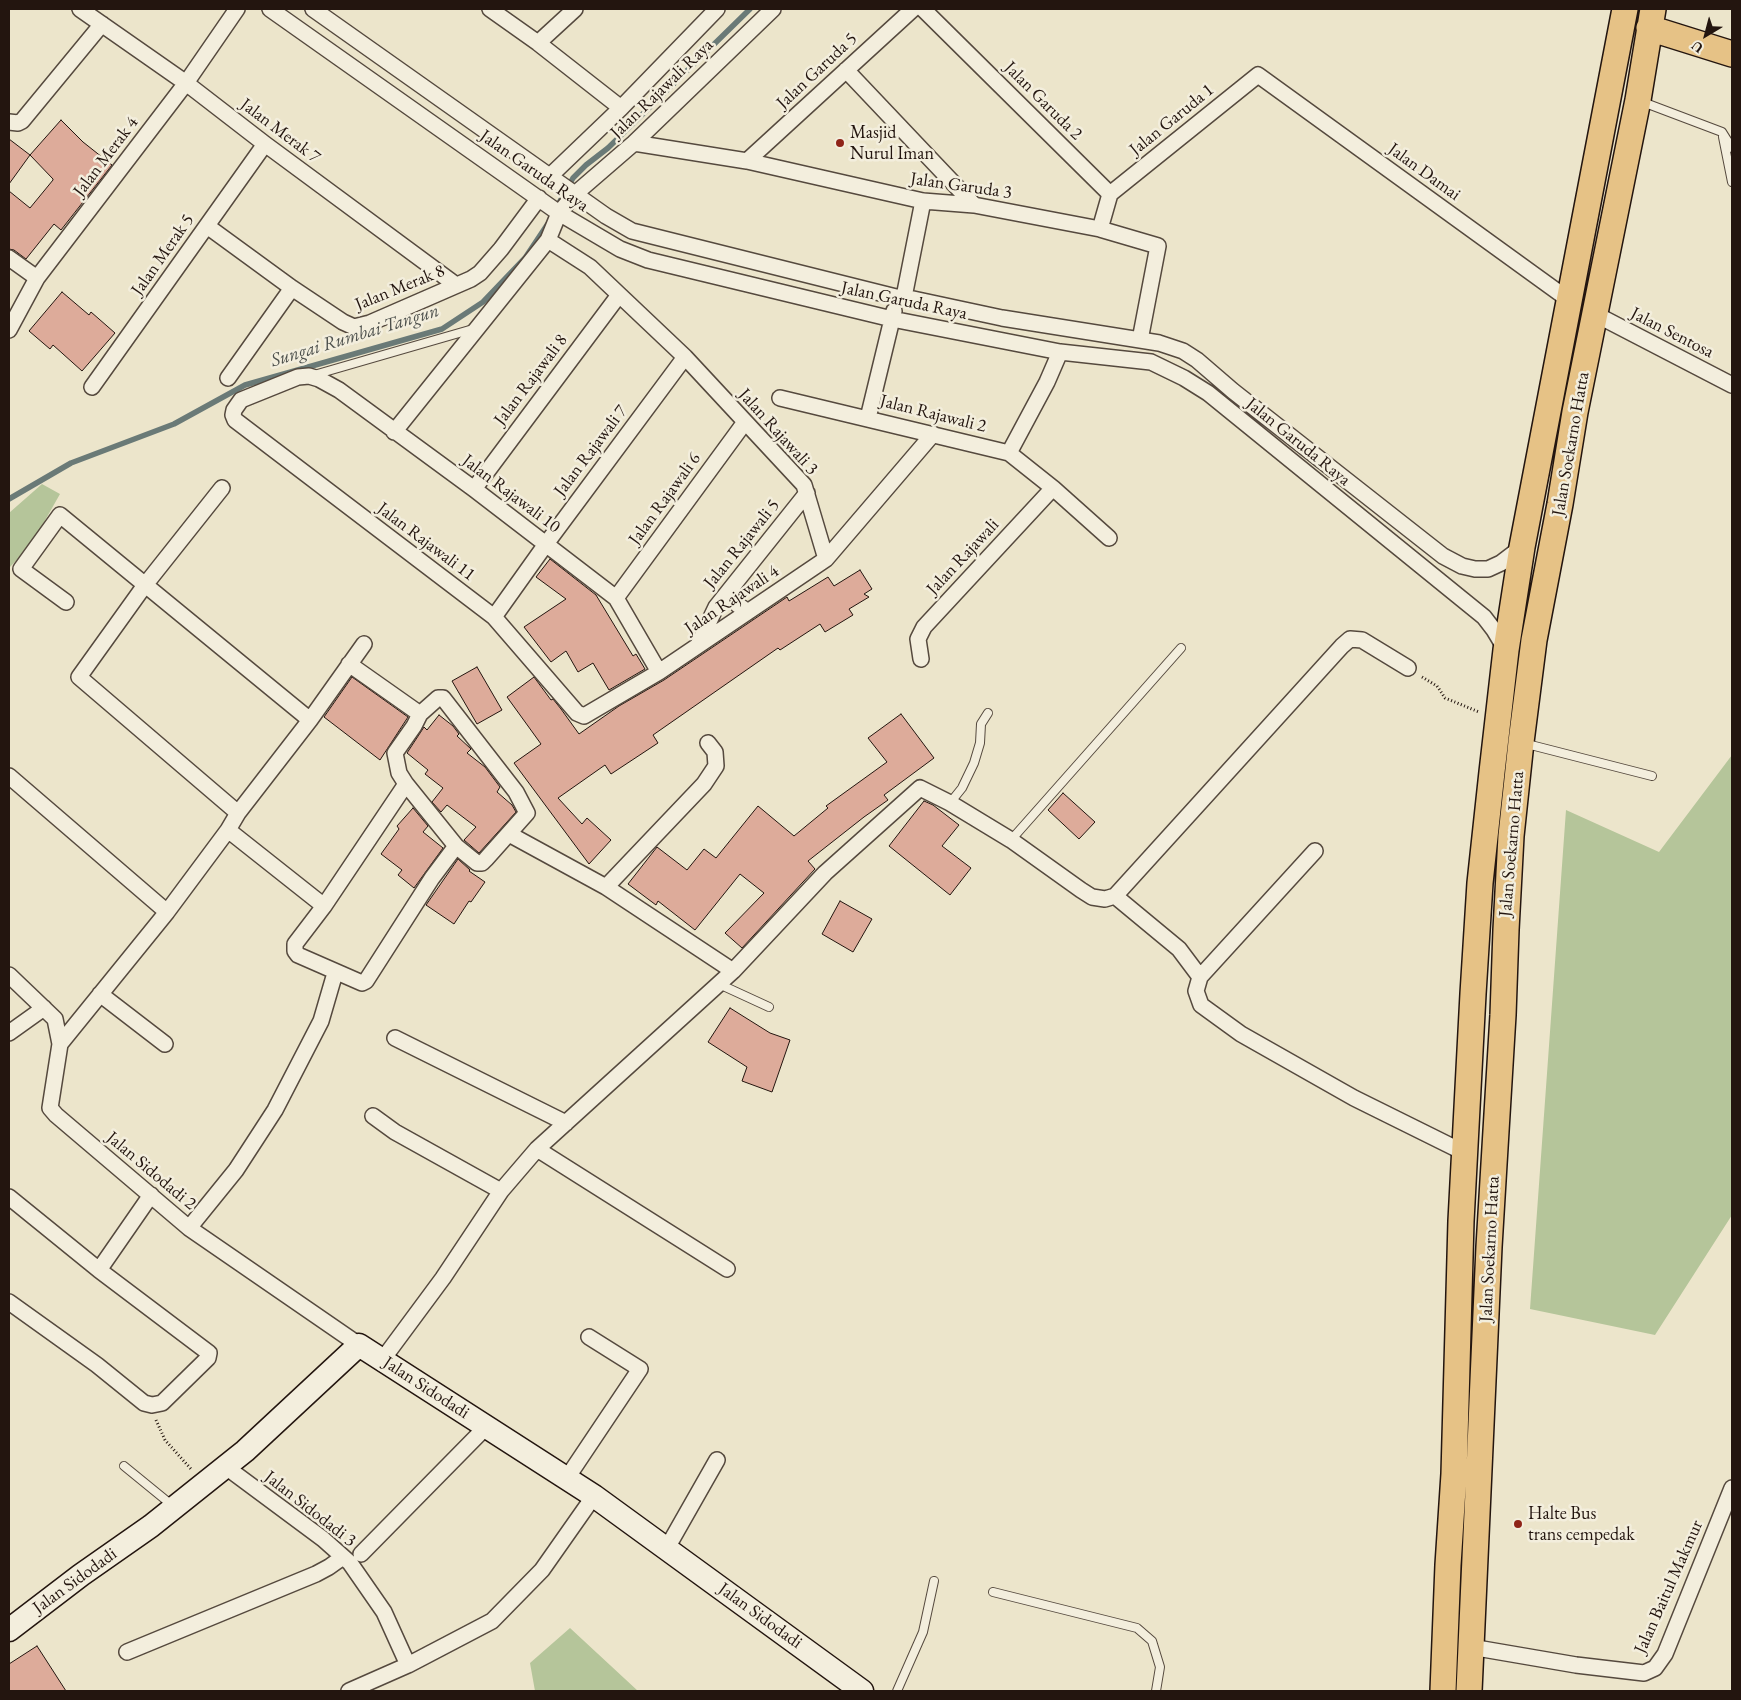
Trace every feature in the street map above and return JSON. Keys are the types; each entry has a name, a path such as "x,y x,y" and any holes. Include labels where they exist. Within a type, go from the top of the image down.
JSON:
{"main road":[{"name":"Jalan Soekarno Hatta","path":"1443,1691 1454,1474 1465,1153 1480,883 1506,650 1522,547 1568,300 1626,9"},
{"name":"Jalan Soekarno Hatta","path":"1469,1691 1511,836 1521,742 1534,640 1560,504 1575,412 1638,100 1651,18"},
{"path":"1651,18 1732,54"},
{"path":"1473,994 1503,997"}],"street":[{"name":"Jalan Merak 7","path":"80,9 186,83 264,144 456,285"},
{"name":"Jalan Merak 4","path":"9,330 37,278 186,83 237,9"},
{"name":"Jalan Garuda Raya","path":"270,9 559,213 620,249 648,260 892,319 1060,352 1151,362 1184,378 1208,393 1484,617 1506,650"},
{"name":"Jalan Garuda Raya","path":"313,9 606,216 632,231 900,297 1002,318 1159,343 1183,351 1197,360 1233,391 1443,556 1462,566 1475,570 1488,569 1522,547"},
{"path":"490,9 538,43 621,108"},
{"path":"538,43 575,9"},
{"path":"554,179 717,9"},
{"name":"Jalan Rajawali Raya","path":"394,432 548,240 559,213 575,194 634,143 772,9"},
{"name":"Jalan Garuda 5","path":"747,161 913,9"},
{"name":"Jalan Garuda 2","path":"923,9 1110,194"},
{"path":"9,122 18,123 22,121 102,24"},
{"path":"846,70 974,205"},
{"name":"Jalan Garuda 1","path":"1110,194 1258,75"},
{"name":"Jalan Damai","path":"1258,75 1568,300"},
{"name":"Jalan Garuda 3","path":"634,143 747,161 923,201 974,205 1100,229 1158,246 1140,340"},
{"name":"Jalan Merak 5","path":"92,388 264,144"},
{"path":"1100,229 1110,194"},
{"name":"Jalan Merak 8","path":"207,226 292,288 343,322 354,327 370,323 472,279 502,249 542,200"},
{"path":"868,418 923,201"},
{"name":"Jalan Rajawali 3","path":"548,240 590,267 685,356 804,485 826,559"},
{"path":"9,258 37,278"},
{"path":"228,378 292,288"},
{"name":"Jalan Rajawali 8","path":"474,488 619,295"},
{"name":"Jalan Sentosa","path":"1595,314 1732,385"},
{"path":"1060,352 1047,382 1009,453 1053,488 1109,538"},
{"name":"Jalan Rajawali 7","path":"494,617 685,356"},
{"name":"Jalan Rajawali 10","path":"309,376 339,390 394,432 474,488 616,598 659,672"},
{"name":"Jalan Rajawali 11","path":"309,376 298,377 241,400 234,410 235,420 494,617 580,716 584,716 659,672"},
{"name":"Jalan Rajawali 2","path":"780,398 1009,453"},
{"name":"Jalan Rajawali 6","path":"616,598 745,422"},
{"path":"826,559 933,434"},
{"path":"222,488 145,585 79,677 238,813"},
{"name":"Jalan Rajawali","path":"921,659 918,639 924,627 1053,488"},
{"name":"Jalan Rajawali 5","path":"697,646 716,607 807,493"},
{"path":"66,602 21,569 60,515 310,720"},
{"name":"Jalan Rajawali 4","path":"659,672 826,559"},
{"path":"733,586 733,596 738,605 748,612"},
{"path":"383,1359 442,1278 501,1191 537,1149 733,971 824,873 920,788 950,803 1011,840 1080,890 1092,897 1105,899 1115,896 1346,643 1350,640 1362,640 1408,668"},
{"path":"60,1044 167,912 228,830 238,813 310,720 364,644"},
{"path":"349,664 420,714"},
{"path":"438,698 443,698 516,792 527,813 482,862 477,863 456,846 406,784 399,773 395,753 420,714 438,698"},
{"path":"606,886 704,784 716,766 715,752 708,743"},
{"path":"9,776 167,912"},
{"path":"406,784 324,906 295,944 295,951 298,955 356,982 362,983 366,981 432,878 456,846"},
{"path":"228,830 324,906"},
{"path":"508,834 606,886 733,971"},
{"path":"1315,851 1200,977 1196,991 1201,1005 1240,1034 1354,1098 1465,1153"},
{"path":"1115,896 1179,948 1200,977"},
{"path":"189,1228 236,1170 275,1110 321,1021 335,973"},
{"name":"Jalan Sidodadi 2","path":"9,974 55,1019 60,1044 50,1108 56,1115 189,1228 358,1345"},
{"path":"100,994 165,1044"},
{"path":"9,1033 44,1008"},
{"path":"395,1038 566,1123"},
{"path":"373,1116 395,1132 501,1191"},
{"path":"537,1149 727,1269"},
{"path":"99,1270 151,1195"},
{"path":"9,1197 99,1270 209,1353 208,1358 162,1403 152,1405 144,1403 97,1365 9,1302"},
{"path":"567,1478 640,1369 589,1337"},
{"name":"Jalan Sidodadi","path":"9,1630 226,1467 358,1345 383,1359 594,1496 862,1691"},
{"path":"361,1554 486,1427"},
{"path":"667,1548 717,1460"},
{"name":"Jalan Sidodadi 3","path":"226,1467 323,1539 350,1563 384,1612 408,1665"},
{"name":"Jalan Baitul Makmur","path":"1471,1647 1586,1666 1644,1673 1656,1668 1665,1654 1732,1488"},
{"path":"349,1691 408,1665 492,1621 542,1570 594,1496"},
{"path":"128,1652 316,1574 343,1557"}],"lane":[{"path":"1638,100 1722,132 1732,148"},
{"path":"1722,132 1732,182"},
{"path":"309,376 478,328"},
{"path":"1011,840 1181,648"},
{"path":"950,803 962,788 974,763 980,743 981,724 988,713"},
{"path":"1521,742 1652,776"},
{"path":"718,984 768,1007"},
{"path":"124,1466 175,1507"},
{"path":"897,1691 923,1632 934,1581"},
{"path":"993,1592 1137,1628 1152,1641 1160,1667 1156,1691"}],"path":[{"path":"1408,668 1437,686 1445,698 1498,719"},
{"path":"152,1405 158,1427 165,1440 204,1484"}],"green space":[{"path":"42,484 60,494 31,545 9,568 9,513"},
{"path":"1732,755 1732,1215 1655,1335 1530,1309 1566,810 1659,852"},
{"path":"570,1628 638,1691 535,1691 530,1663"}],"building":[{"path":"61,120 83,142 112,165 61,230 54,224 26,259 14,250 9,249 9,191 30,208 53,180 30,155"},
{"path":"9,139 30,155 9,184"},
{"path":"62,292 89,315 91,312 115,333 82,371 53,345 50,349 29,331"},
{"path":"550,559 596,595 633,656 636,654 645,669 609,690 593,663 578,672 566,651 551,662 524,627 566,599 536,577"},
{"path":"860,570 872,589 864,594 869,597 849,609 853,615 825,632 820,624 780,650 778,648 653,735 658,743 611,774 605,765 558,798 582,824 587,818 611,840 589,864 514,763 541,744 507,697 534,677 579,734 619,706 664,680 787,597 789,601 828,577 834,586"},
{"path":"477,667 502,710 477,724 452,681"},
{"path":"352,677 408,717 380,760 324,717"},
{"path":"901,714 934,758 884,795 888,800 808,861 815,869 742,948 725,933 764,893 740,874 695,930 658,901 656,905 628,884 657,847 687,870 704,849 716,858 758,806 794,836 828,808 826,806 887,762 868,738"},
{"path":"439,715 453,726 459,734 457,736 471,749 467,753 485,767 500,787 497,792 512,805 516,812 479,853 464,840 476,827 447,805 441,812 432,802 443,788 425,774 428,770 407,753 424,727 427,730"},
{"path":"1063,793 1095,822 1079,839 1048,810"},
{"path":"924,801 933,805 959,825 942,846 971,868 950,895 889,846"},
{"path":"413,808 428,826 423,832 443,848 414,888 398,875 402,870 381,854 399,829 397,826"},
{"path":"458,859 469,871 485,882 471,902 469,901 454,924 426,905"},
{"path":"840,901 872,919 853,952 822,934"},
{"path":"730,1008 770,1033 790,1040 772,1092 742,1081 747,1067 708,1042"},
{"path":"37,1646 66,1691 9,1691 9,1664"}],"waterway":[{"name":"Sungai Rumbai Tangun","path":"559,203 573,178 608,148 750,9"},
{"name":"Sungai Rumbai Tangun","path":"9,499 71,463 174,424 245,385 442,329 483,302 525,258 547,225"}],"place":[{"name":"Masjid Nurul Iman","path":"840,143"},
{"name":"Halte Bus trans cempedak","path":"1518,1524"}]}
